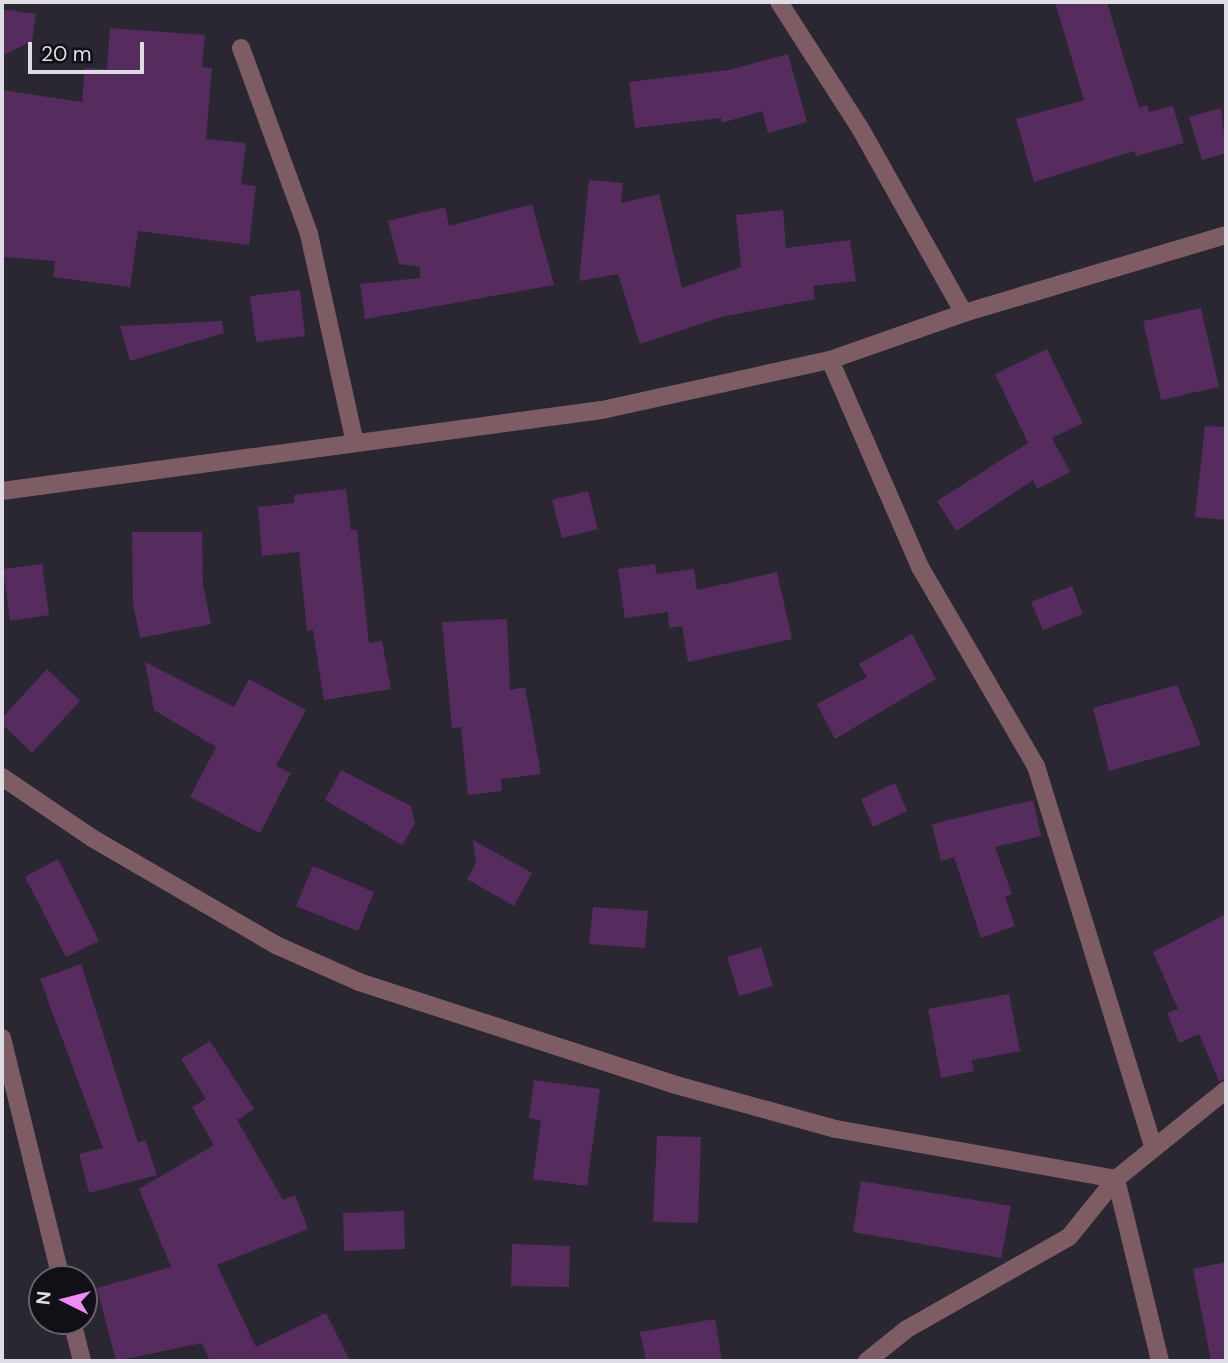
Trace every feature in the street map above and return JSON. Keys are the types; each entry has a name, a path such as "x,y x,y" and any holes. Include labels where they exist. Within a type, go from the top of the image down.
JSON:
{"street":[{"path":"779,2 860,128 964,313"},
{"path":"241,48 309,234 354,439"},
{"path":"2,491 354,439 602,410 830,359 964,313 1226,235"},
{"path":"830,359 919,567 1036,766 1153,1147"},
{"path":"2,777 92,838 276,945 359,982 676,1085 824,1126 1116,1179"},
{"path":"2,1038 58,1265"},
{"path":"867,1361 907,1329 1069,1237 1116,1179 1226,1090"},
{"path":"1116,1179 1160,1361"},
{"path":"76,1335 82,1361"}],"building":[{"path":"1055,2 1107,2 1139,108 1147,105 1149,112 1173,106 1184,143 1136,156 1134,151 1034,182 1016,119 1084,100"},
{"path":"2,9 36,14 32,41 2,56"},
{"path":"110,28 205,35 202,67 212,68 206,139 246,143 241,184 256,186 249,245 138,231 130,287 53,277 55,261 2,257 2,90 82,102 85,68 107,69"},
{"path":"788,54 807,122 768,133 762,111 722,123 721,118 635,128 629,82 729,70"},
{"path":"1221,108 1226,153 1202,160 1189,117"},
{"path":"589,180 623,183 621,203 659,194 682,288 741,267 736,215 783,210 786,248 850,240 856,281 813,286 815,299 721,317 640,344 618,274 579,281"},
{"path":"532,204 554,285 365,319 360,284 420,278 420,267 399,264 388,221 445,207 449,226"},
{"path":"300,290 305,336 256,342 250,296"},
{"path":"1201,308 1219,387 1161,400 1143,321"},
{"path":"222,321 224,333 130,361 120,326"},
{"path":"1047,349 1083,423 1052,438 1070,472 1037,489 1033,480 956,531 937,501 1028,443 995,374"},
{"path":"1205,426 1226,427 1226,520 1195,517"},
{"path":"346,489 351,530 357,530 369,643 382,641 391,689 324,700 313,630 307,631 299,552 262,556 258,507 294,503 294,495"},
{"path":"588,491 598,529 562,538 552,500"},
{"path":"132,532 202,532 203,585 211,624 140,638 133,603"},
{"path":"42,564 49,615 10,621 3,569"},
{"path":"655,564 656,574 694,569 697,590 777,572 792,639 688,662 682,626 669,628 668,612 625,618 618,569"},
{"path":"1072,586 1083,614 1043,630 1031,602"},
{"path":"507,619 510,690 525,687 541,774 501,779 502,791 468,795 461,727 452,728 442,622"},
{"path":"912,634 936,679 835,739 817,704 867,677 859,664"},
{"path":"145,662 234,707 249,679 306,710 276,766 291,773 260,833 190,797 216,747 154,710"},
{"path":"47,669 80,701 32,753 2,724 2,718"},
{"path":"1177,685 1201,745 1109,771 1093,708"},
{"path":"341,770 411,806 415,824 402,845 325,800"},
{"path":"895,783 907,811 873,827 861,799"},
{"path":"1033,800 1041,836 995,847 1012,894 1005,897 1015,926 981,938 954,857 941,861 932,824"},
{"path":"473,840 532,873 514,906 467,879 476,862"},
{"path":"58,859 99,941 66,957 25,877"},
{"path":"313,866 374,892 358,931 296,906"},
{"path":"593,907 648,911 645,948 589,944"},
{"path":"1226,914 1226,1079 1219,1081 1199,1034 1179,1043 1167,1013 1178,1009 1153,952"},
{"path":"761,947 773,986 739,996 727,957"},
{"path":"81,964 138,1143 145,1140 157,1175 89,1193 79,1154 103,1148 40,979"},
{"path":"1009,994 1020,1051 972,1060 974,1071 941,1078 928,1009"},
{"path":"210,1041 254,1109 237,1120 283,1200 295,1195 308,1229 217,1265 256,1347 326,1313 350,1361 210,1361 202,1343 116,1361 98,1288 171,1267 139,1189 214,1145 192,1107 206,1099 181,1059"},
{"path":"534,1080 600,1089 587,1186 533,1179 541,1120 529,1118"},
{"path":"657,1136 701,1137 698,1223 653,1222"},
{"path":"861,1181 1011,1206 1001,1258 853,1232"},
{"path":"404,1211 405,1249 344,1251 343,1213"},
{"path":"512,1244 570,1246 569,1287 511,1286"},
{"path":"1226,1262 1226,1361 1211,1361 1193,1269"},
{"path":"715,1319 722,1361 646,1361 640,1332"}]}
